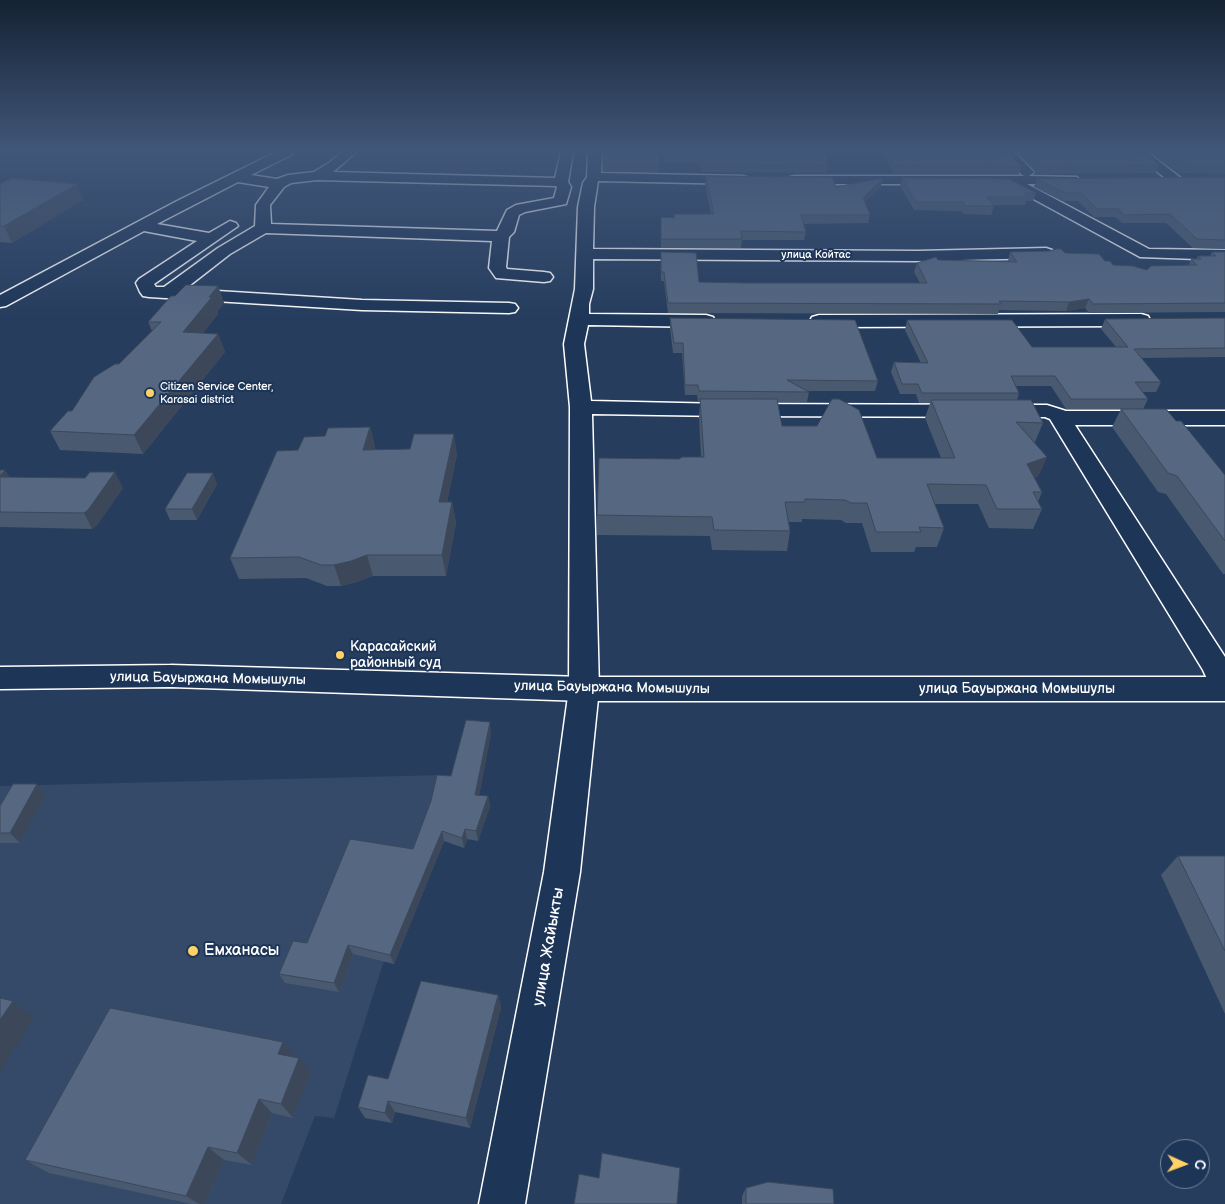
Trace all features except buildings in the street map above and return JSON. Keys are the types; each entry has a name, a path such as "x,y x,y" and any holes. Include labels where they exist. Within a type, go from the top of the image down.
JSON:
{"street":[{"path":"0,302 177,208"},
{"path":"258,208 210,238 145,283 149,292 362,305 509,308"},
{"path":"263,208 263,228"},
{"path":"168,293 224,250 263,228 490,236 502,235 506,232 512,213 521,208"},
{"name":"улица Жайыкты","path":"502,1204 562,872 584,689 581,407 574,344 580,320 580,304 584,290 586,208"},
{"path":"1062,208 1138,250 1154,255 1225,255"},
{"path":"142,226 210,238"},
{"path":"502,235 497,268 502,274 544,277"},
{"name":"улица Койтас","path":"584,254 918,256 1048,253"},
{"path":"580,320 725,321"},
{"path":"803,321 1157,320"},
{"path":"581,407 707,410 1047,411 1060,418 1225,418"},
{"path":"1060,418 1216,668 1225,688"},
{"name":"улица Бауыржана Момышулы","path":"0,678 171,676 584,689 1225,688"}],"shaded area":[{"name":"Емханасы","path":"443,775 334,1118 315,1116 281,1204 0,1204 0,786"}],"place":[{"name":"Citizen Service Center, Karasai district","path":"150,393"},
{"name":"Карасайский районный суд","path":"340,655"},
{"name":"Емханасы","path":"193,951"}]}
